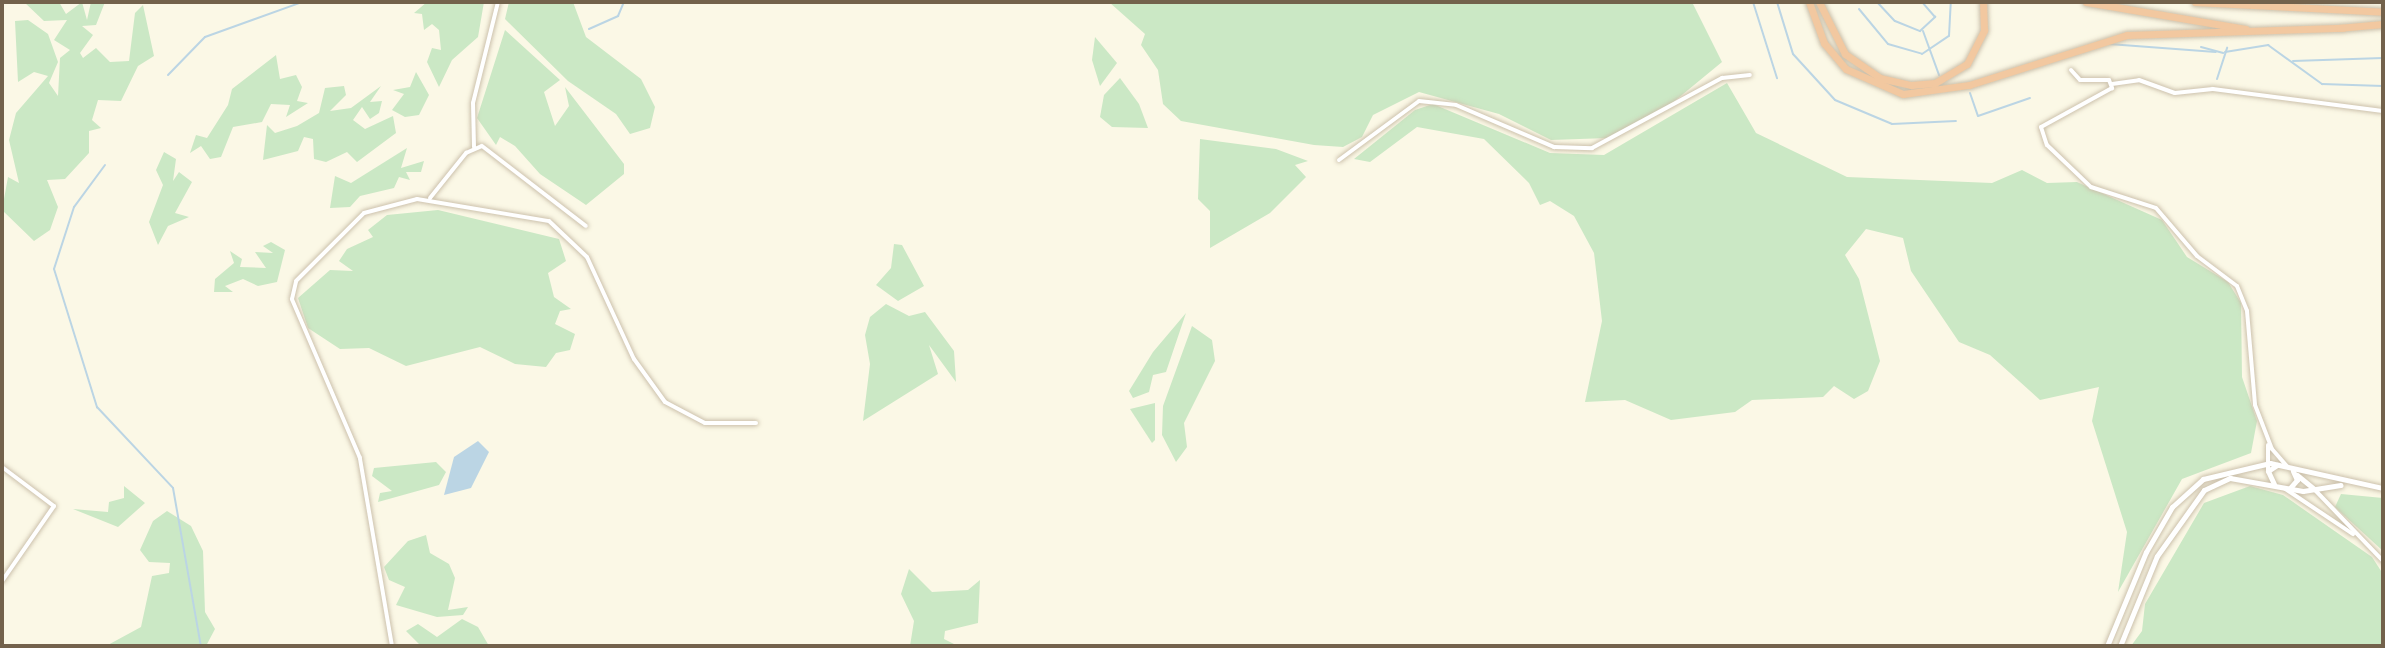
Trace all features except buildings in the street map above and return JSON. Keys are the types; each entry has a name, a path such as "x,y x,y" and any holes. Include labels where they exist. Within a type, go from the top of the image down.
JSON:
{"highway":[{"path":"1809,2 1824,43 1846,69 1903,94 1969,85 2127,35 2383,24"},
{"path":"1819,2 1845,54 1880,78 1911,85 1935,83 1967,64 1984,30 1983,2"},
{"path":"2086,2 2209,26 2343,28"},
{"path":"2195,2 2383,12"}],"main road":[{"path":"2107,646 2141,563 2182,496 2214,473 2268,463 2350,485"},
{"path":"2278,464 2268,471 2278,486"},
{"path":"2290,468 2314,489"},
{"path":"2289,489 2296,474"},
{"path":"2120,646 2146,577 2193,500 2230,478 2289,489 2350,485 2383,488"}],"street":[{"path":"428,199 474,147 473,103 498,2"},
{"path":"2071,70 2080,80 2112,84 2139,80 2183,94 2213,89 2383,111"},
{"path":"1339,160 1419,101 1456,105 1554,147 1592,148 1615,143 1722,78 1750,75"},
{"path":"2112,84 2041,127 2044,138 2080,180 2164,214 2197,256 2237,286 2247,311 2253,396 2268,443 2268,471"},
{"path":"474,147 491,150 530,190 586,226"},
{"path":"392,646 360,458 300,330 292,291 364,213 391,201 428,199 559,227 587,257 634,359 665,402 705,423 756,423"},
{"path":"2268,443 2290,468"},
{"path":"2,467 54,506 2,581"},
{"path":"2278,486 2356,536"},
{"path":"2324,502 2325,486"},
{"path":"2314,489 2383,561"}],"green space":[{"path":"24,2 59,2 66,14 82,2 87,20 91,2 105,2 96,25 82,26 93,35 80,53 83,58 96,48 110,62 129,61 135,13 143,5 154,56 138,66 121,101 98,100 92,120 101,128 89,131 89,153 65,179 47,180 58,207 50,230 34,241 2,210 8,177 19,183 9,140 16,113 48,76 34,72 18,82 15,21 28,20 48,34 58,62 49,83 58,96 60,58 70,50 54,40 67,20 44,21"},
{"path":"427,2 484,2 478,37 452,60 439,87 427,62 432,48 441,50 439,30 432,24 424,30 422,14 414,13"},
{"path":"509,2 573,2 586,37 641,79 655,107 650,128 630,134 616,114 568,81 505,19"},
{"path":"1109,2 1692,2 1722,62 1671,104 1608,138 1551,140 1499,114 1419,92 1373,115 1362,137 1343,147 1314,145 1181,121 1163,104 1158,70 1141,45 1145,34"},
{"path":"505,30 560,80 544,92 555,126 569,106 565,87 624,164 624,174 586,205 540,174 515,146 500,137 496,145 477,118"},
{"path":"1095,37 1117,63 1100,86 1092,60"},
{"path":"276,55 280,79 296,75 302,87 297,101 308,103 286,117 290,105 271,104 262,122 233,127 221,157 210,159 201,146 190,153 196,135 207,138 228,105 232,89"},
{"path":"416,72 429,95 419,115 405,117 392,110 404,94 393,90 410,87"},
{"path":"1120,78 1139,104 1148,128 1112,127 1100,117 1104,95"},
{"path":"1727,83 1756,133 1847,177 1992,183 2022,170 2047,183 2077,182 2162,220 2187,257 2228,282 2241,303 2242,377 2257,421 2251,453 2182,479 2118,592 2127,532 2092,421 2099,387 2040,400 1990,355 1959,342 1911,271 1903,238 1866,229 1845,255 1859,279 1880,361 1868,391 1854,399 1834,386 1823,397 1752,400 1735,412 1671,420 1625,400 1585,402 1602,321 1594,253 1574,216 1550,201 1540,205 1529,183 1484,139 1417,127 1370,162 1354,159 1415,110 1433,104 1550,153 1604,155"},
{"path":"344,86 346,95 330,111 351,108 381,86 370,102 382,101 379,113 370,119 362,107 353,120 365,129 393,116 396,133 357,162 347,152 326,162 314,159 313,139 304,137 298,151 263,160 267,125 275,133 297,126 319,113 325,88"},
{"path":"1200,139 1276,149 1308,161 1295,165 1306,177 1270,213 1210,248 1210,211 1198,199"},
{"path":"407,148 401,168 424,161 421,172 406,172 410,180 399,177 394,188 360,196 350,207 330,208 335,176 351,183"},
{"path":"164,152 176,159 173,181 179,172 192,182 175,213 189,217 168,226 158,245 149,222 163,185 156,170"},
{"path":"438,210 559,239 566,261 548,273 554,297 571,309 560,311 555,324 575,334 570,350 556,353 546,367 515,364 480,347 406,366 369,348 340,349 308,328 298,298 330,270 353,271 339,261 347,249 373,237 368,230 387,215"},
{"path":"271,242 285,250 277,282 258,286 243,279 225,286 233,292 214,292 215,279 234,263 230,251 242,259 240,267 266,268 255,252 273,253 263,246"},
{"path":"894,244 902,245 924,286 898,301 876,285 891,268"},
{"path":"886,304 909,316 925,312 954,351 956,382 929,345 938,374 863,421 870,364 865,335 870,317"},
{"path":"1186,313 1166,372 1153,375 1149,392 1133,398 1129,391 1153,352"},
{"path":"1192,326 1212,340 1215,361 1184,423 1187,447 1176,462 1162,435 1163,406"},
{"path":"1155,403 1155,440 1152,443 1130,409"},
{"path":"436,462 446,472 439,485 378,502 380,493 392,491 372,476 374,468"},
{"path":"124,486 145,503 118,527 73,509 108,512 109,502 124,498"},
{"path":"2250,486 2283,495 2372,557 2383,574 2383,646 2131,646 2142,631 2145,604 2204,503"},
{"path":"2341,494 2383,498 2383,551 2335,507"},
{"path":"167,511 191,526 203,551 205,612 215,629 206,646 106,646 141,627 152,576 169,573 170,563 149,562 140,550 153,521"},
{"path":"426,535 430,553 449,564 455,578 448,610 468,607 463,615 437,617 396,605 405,587 389,580 384,567 408,541"},
{"path":"909,569 932,592 968,590 980,580 978,623 945,631 944,639 956,645 910,646 914,621 901,594"},
{"path":"462,619 478,627 489,646 421,646 406,631 418,624 437,637"}],"water":[{"path":"478,441 489,452 471,488 444,495 454,457"}],"waterway":[{"path":"168,75 205,37 302,2"},
{"path":"589,29 618,16 624,2"},
{"path":"1753,2 1777,78"},
{"path":"1777,2 1793,54 1835,100 1892,124 1956,121"},
{"path":"1877,2 1895,21 1920,31 1935,17 1922,2"},
{"path":"1859,9 1888,44 1922,54 1949,36 1951,2"},
{"path":"1923,31 1939,75"},
{"path":"2109,44 2216,52"},
{"path":"2225,52 2268,45 2322,84 2383,86"},
{"path":"2201,47 2223,53"},
{"path":"2217,79 2227,48"},
{"path":"2293,61 2383,58"},
{"path":"1970,93 1978,116 2030,98"},
{"path":"105,165 74,207 54,269 97,407 173,488 201,646"}]}
